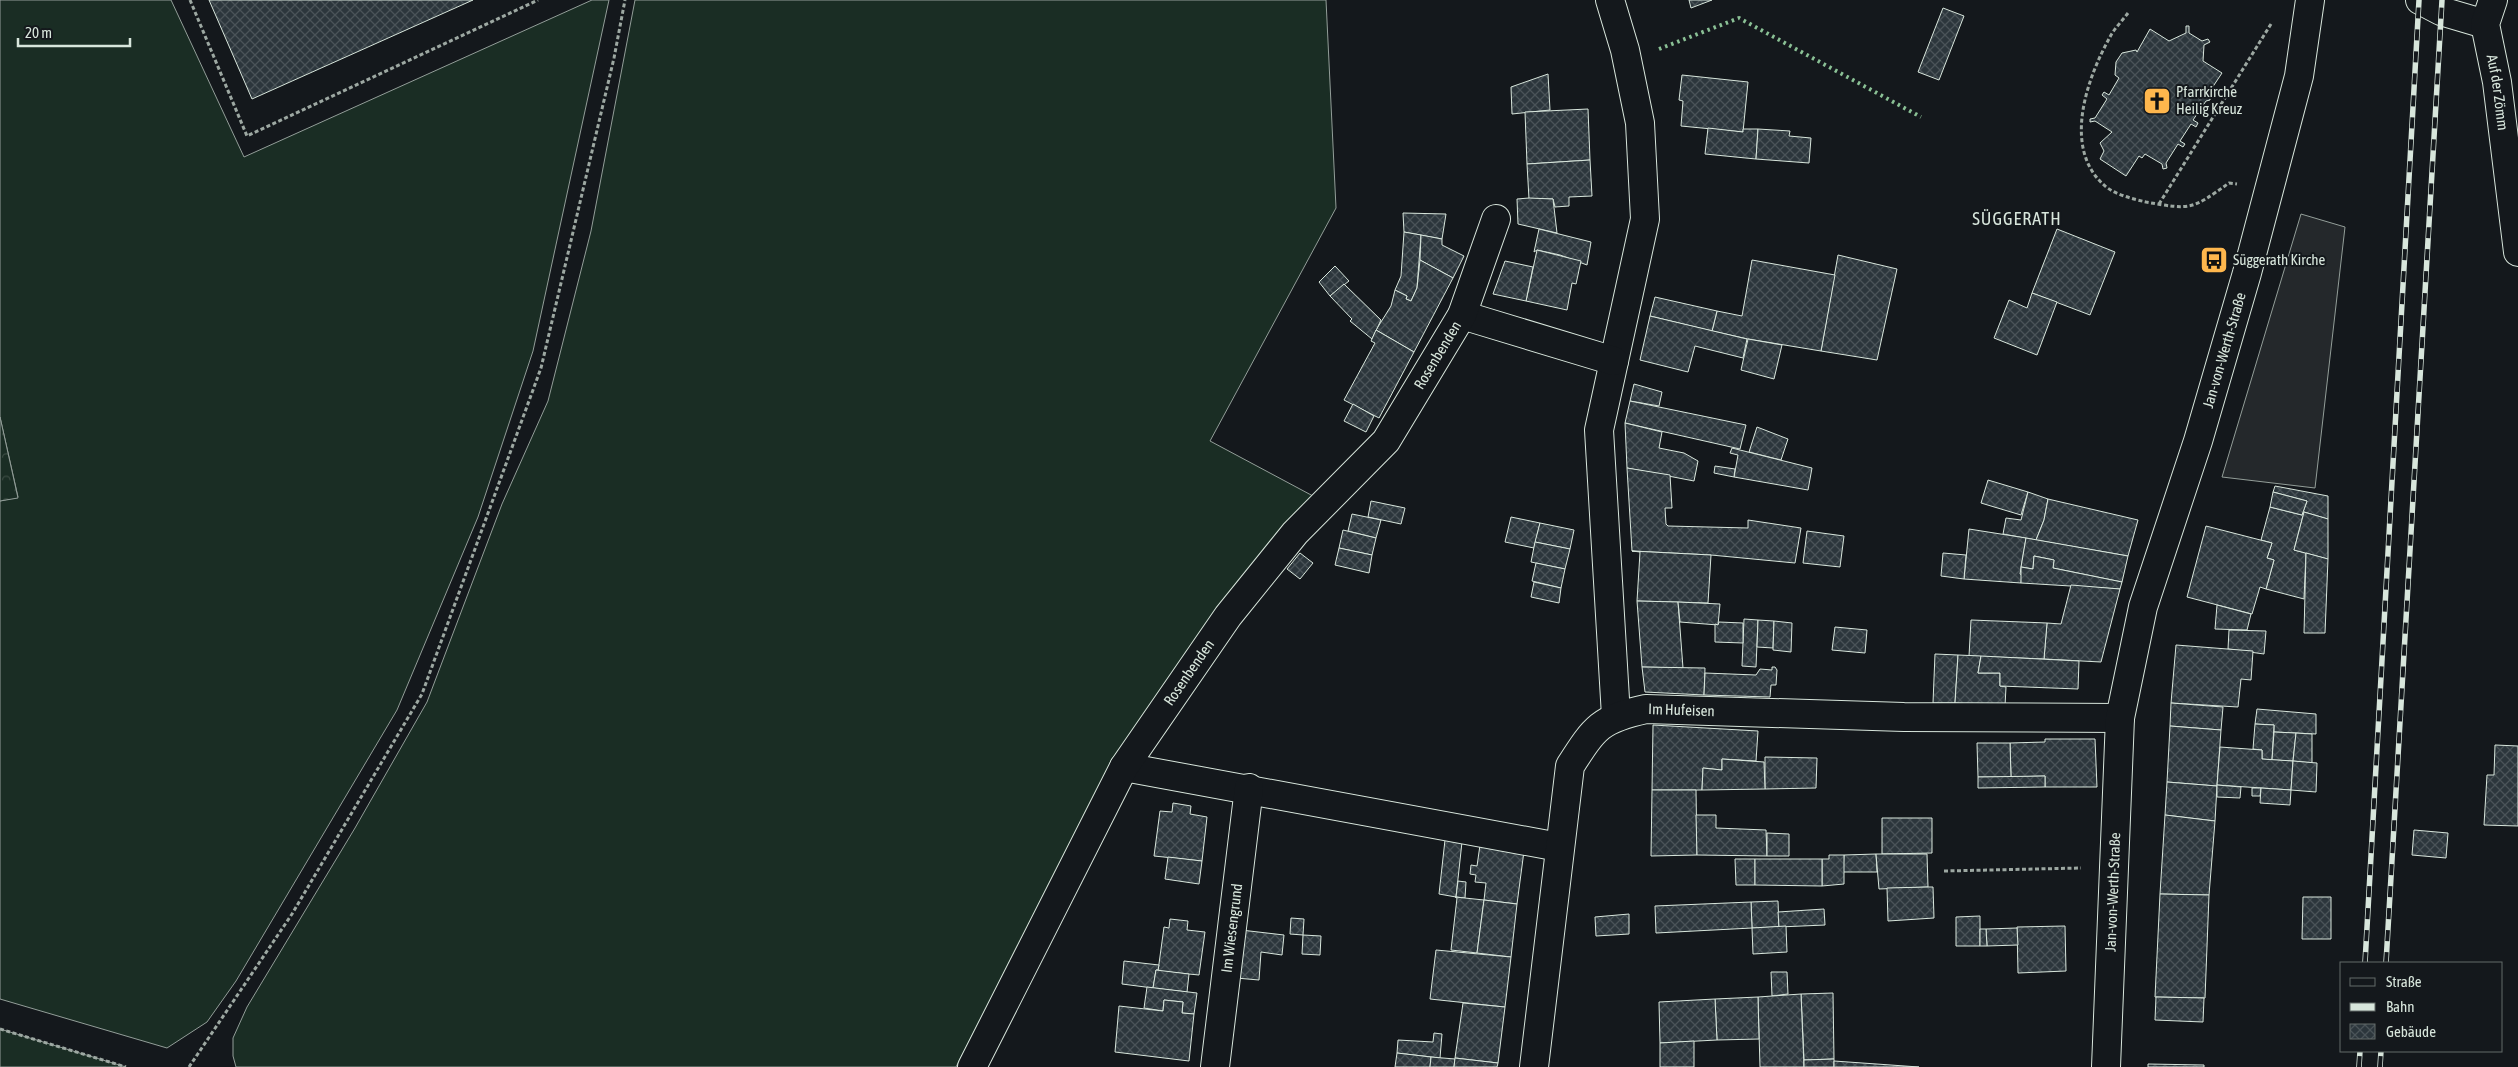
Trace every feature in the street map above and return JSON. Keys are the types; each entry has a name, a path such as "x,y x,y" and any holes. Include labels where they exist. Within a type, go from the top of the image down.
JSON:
{"street":[{"path":"1610,0 1625,50 1640,123 1645,219 1599,430 1616,716"},
{"name":"Auf der Zömm","path":"2420,0 2441,11 2489,12 2518,252"},
{"name":"Jan-von-Werth-Straße","path":"2106,1067 2120,718 2143,607 2228,339 2270,186 2299,76 2309,11"},
{"name":"Rosenbenden","path":"972,1067 1124,766 1246,593 1295,533 1386,441 1462,315 1496,219"},
{"name":"Rosenbenden","path":"1462,315 1614,361"},
{"name":"Im Hufeisen","path":"1534,1067 1570,766 1590,733 1616,716 1646,710 1904,717 2120,718"},
{"path":"1124,766 1560,847"},
{"name":"Im Wiesengrund","path":"1216,1067 1248,788"}],"path":[{"path":"190,0 248,136 538,0"},
{"path":"189,1067 292,914 422,694 541,368 614,58 624,0"},
{"path":"2159,204 2274,20 2309,11"},
{"path":"2128,13 2110,36 2084,98 2082,138 2089,168 2104,187 2132,199 2187,208 2201,203 2229,183 2270,186"},
{"path":"1944,871 2114,867"},
{"path":"0,1029 126,1067"}],"green space":[{"path":"0,0 171,0 244,157 592,0 609,0 533,351 478,517 397,710 236,981 207,1022 167,1048 0,999 0,501 18,497 0,417"},
{"path":"635,0 1326,0 1336,208 1210,441 1313,496 1117,752 956,1067 236,1067 233,1056 233,1038 247,1007 355,828 427,702 502,504 548,401 591,231"},
{"path":"0,417 18,498 0,501"},
{"path":"0,1029 126,1067 0,1067"}],"shaded area":[{"path":"2301,214 2345,227 2315,488 2222,477"}],"building":[{"path":"209,0 473,0 252,99"},
{"path":"1689,0 1712,0 1691,8"},
{"path":"1943,8 1964,16 1939,80 1918,72"},
{"name":"Pfarrkirche Heilig Kreuz","path":"2186,26 2189,26 2189,33 2202,41 2208,39 2210,42 2204,45 2203,61 2222,73 2206,97 2210,97 2210,100 2206,101 2193,120 2198,123 2196,127 2191,124 2180,141 2185,144 2183,147 2178,144 2166,163 2167,168 2163,169 2162,164 2145,154 2142,158 2139,156 2126,176 2100,159 2104,151 2100,143 2112,132 2095,121 2090,122 2090,119 2095,118 2107,99 2102,95 2104,92 2109,95 2119,78 2115,75 2116,62 2122,53 2136,50 2137,52 2150,29 2169,41 2186,33"},
{"path":"1548,74 1550,110 1512,114 1511,87"},
{"path":"1682,75 1748,82 1743,132 1681,126 1683,101 1679,100"},
{"path":"1588,109 1590,160 1527,164 1525,112"},
{"path":"1708,128 1743,132 1743,129 1758,129 1756,159 1705,154"},
{"path":"1758,129 1790,131 1789,136 1811,138 1809,163 1756,159"},
{"path":"1590,160 1592,196 1569,197 1569,206 1555,207 1553,199 1529,199 1527,164"},
{"path":"1517,199 1553,199 1557,233 1518,224"},
{"path":"1403,213 1446,214 1442,239 1404,232"},
{"path":"1539,229 1591,242 1587,265 1560,255 1537,250 1534,252"},
{"path":"2057,229 2115,252 2090,315 2032,293"},
{"path":"1404,232 1421,235 1417,288 1411,301 1406,299 1407,296 1395,290 1401,276"},
{"path":"1421,235 1442,239 1442,245 1464,256 1453,278 1420,260"},
{"path":"1537,250 1581,261 1576,284 1572,283 1567,310 1526,301"},
{"path":"1838,255 1897,269 1877,360 1821,351"},
{"path":"1420,260 1453,278 1414,352 1376,330 1391,306 1395,290 1407,296 1406,299 1411,301 1417,288"},
{"path":"1752,260 1835,275 1821,351 1712,331 1717,311 1742,316"},
{"path":"1505,261 1533,267 1526,301 1493,294"},
{"path":"1335,266 1349,281 1330,296 1319,282"},
{"path":"1344,284 1381,320 1372,339 1350,321 1352,319 1330,296"},
{"path":"2032,293 2057,302 2037,355 1994,338 2009,300 2027,308"},
{"path":"1655,297 1717,311 1712,331 1650,316"},
{"path":"1650,316 1747,339 1743,358 1695,346 1688,372 1640,360"},
{"path":"1376,330 1414,352 1379,418 1344,400 1375,343 1371,341"},
{"path":"1748,339 1782,345 1774,379 1741,370"},
{"path":"1634,384 1662,392 1659,406 1630,401"},
{"path":"1630,401 1746,425 1740,449 1625,423"},
{"path":"1353,404 1374,416 1366,432 1344,421"},
{"path":"1625,423 1662,432 1659,448 1684,453 1698,461 1694,481 1627,468"},
{"path":"1757,427 1788,439 1781,460 1749,452"},
{"path":"1732,448 1812,468 1808,490 1734,477 1738,455 1730,453"},
{"path":"1715,466 1735,469 1734,477 1714,473"},
{"path":"1627,468 1670,475 1672,508 1665,508 1666,524 1668,526 1748,528 1748,520 1801,528 1795,563 1711,555 1632,551"},
{"path":"1988,480 2028,492 2021,515 1981,503"},
{"path":"2275,486 2328,496 2328,519 2304,512 2294,550 2306,553 2304,599 2266,589 2274,560 2267,558 2272,543 2261,540 2270,507 2302,515 2307,501 2273,492"},
{"path":"2028,492 2048,499 2044,520 2036,540 2003,534 2006,518 2021,520"},
{"path":"2273,492 2307,501 2302,515 2270,507"},
{"path":"2048,499 2138,520 2128,556 2036,540 2044,520"},
{"path":"1371,501 1405,508 1401,524 1368,517"},
{"path":"2304,512 2328,519 2328,559 2294,550"},
{"path":"1352,514 1381,520 1376,538 1348,531"},
{"path":"1511,517 1540,523 1534,548 1505,542"},
{"path":"1540,523 1574,530 1570,549 1535,542"},
{"path":"2206,526 2272,543 2267,558 2274,560 2266,589 2260,587 2252,614 2187,597"},
{"path":"1969,529 2026,538 2020,574 2022,575 2021,583 1964,579"},
{"path":"1343,530 1376,538 1372,555 1339,548"},
{"path":"1807,531 1844,536 1840,567 1803,563"},
{"path":"2026,538 2128,556 2122,582 2053,568 2054,560 2034,556 2033,569 2021,567"},
{"path":"1535,542 1570,549 1565,569 1531,562"},
{"path":"1339,548 1372,555 1369,573 1335,565"},
{"path":"1632,551 1711,555 1708,603 1637,601 1640,552"},
{"path":"1300,553 1313,563 1300,579 1287,569"},
{"path":"1943,553 1966,555 1964,579 1941,576"},
{"path":"2306,553 2328,559 2325,633 2304,633"},
{"path":"2034,556 2054,560 2053,568 2122,582 2120,589 2021,583 2021,567 2033,569"},
{"path":"1536,563 1565,569 1561,588 1532,581"},
{"path":"1534,582 1561,588 1559,603 1531,597"},
{"path":"2071,585 2120,589 2101,662 2044,659 2047,623 2061,624"},
{"path":"1637,601 1678,602 1683,668 1642,667"},
{"path":"1678,602 1720,604 1718,625 1680,622"},
{"path":"2217,605 2251,614 2247,630 2215,629"},
{"path":"1744,619 1758,620 1756,667 1742,666"},
{"path":"1758,620 1774,621 1773,648 1757,647"},
{"path":"1971,620 2047,623 2044,659 1969,656"},
{"path":"1774,621 1792,623 1791,652 1773,650"},
{"path":"1719,622 1743,623 1743,643 1715,642 1715,624 1718,625"},
{"path":"1835,627 1867,630 1865,653 1832,650"},
{"path":"2229,630 2266,631 2264,654 2228,649"},
{"path":"2176,645 2253,651 2251,680 2241,679 2238,707 2171,703"},
{"path":"1935,654 1958,655 1955,703 1933,703"},
{"path":"1958,655 1981,656 1978,673 2000,673 2000,686 2006,687 2005,706 1955,703"},
{"path":"1981,656 2079,661 2078,689 2000,686 2000,673 1978,673"},
{"path":"1642,667 1705,668 1704,695 1645,692"},
{"path":"1772,667 1775,667 1777,670 1776,685 1771,685 1770,697 1704,695 1705,673 1756,675 1760,669 1772,670"},
{"path":"2171,703 2223,707 2221,730 2170,726"},
{"path":"2257,709 2316,714 2316,734 2274,732 2274,725 2255,724"},
{"path":"2255,724 2274,725 2272,760 2262,759 2262,750 2253,749"},
{"path":"1653,725 1758,731 1756,761 1722,759 1722,770 1703,768 1702,790 1652,790"},
{"path":"2170,726 2221,730 2217,786 2167,782"},
{"path":"2274,732 2296,733 2293,761 2272,760"},
{"path":"2296,733 2312,734 2312,763 2293,761"},
{"path":"2045,739 2095,739 2097,787 2045,787 2045,776 2011,777 2010,743 2045,742"},
{"path":"1977,743 2010,743 2011,777 1978,777"},
{"path":"2495,745 2518,746 2518,826 2484,825 2487,775 2494,775"},
{"path":"2220,747 2262,750 2262,759 2293,761 2291,790 2217,785"},
{"path":"1765,757 1817,758 1816,788 1765,789"},
{"path":"1722,759 1764,762 1765,789 1702,790 1703,768 1722,770"},
{"path":"2293,761 2317,763 2316,792 2291,790"},
{"path":"2045,776 2045,787 1978,788 1978,777"},
{"path":"2167,782 2217,786 2215,821 2165,815"},
{"path":"2217,785 2241,787 2240,798 2217,797"},
{"path":"2252,788 2261,788 2260,796 2252,796"},
{"path":"2261,788 2291,790 2290,805 2260,803"},
{"path":"1652,790 1696,790 1697,855 1651,856"},
{"path":"1173,803 1191,806 1190,814 1207,817 1202,861 1154,856 1160,811 1172,812"},
{"path":"1696,815 1716,815 1716,828 1766,830 1767,856 1697,855"},
{"path":"2165,815 2215,821 2209,895 2160,894"},
{"path":"1882,818 1932,818 1932,853 1882,854"},
{"path":"2414,830 2448,833 2446,858 2412,855"},
{"path":"1767,833 1789,834 1789,856 1767,856"},
{"path":"1445,840 1462,842 1456,897 1439,894"},
{"path":"1480,845 1524,851 1517,904 1484,900 1486,883 1475,882 1476,875 1470,874 1471,865 1477,866"},
{"path":"1876,854 1877,872 1843,872 1844,855"},
{"path":"1876,854 1927,854 1928,887 1879,889"},
{"path":"1829,855 1844,855 1844,884 1822,886 1822,859 1829,859"},
{"path":"1168,857 1202,861 1199,884 1165,879"},
{"path":"1735,859 1755,859 1755,885 1736,885"},
{"path":"1755,859 1822,859 1822,886 1755,885"},
{"path":"1458,881 1466,882 1465,898 1456,897"},
{"path":"1933,887 1934,918 1888,921 1887,888"},
{"path":"2160,894 2209,895 2205,998 2155,997"},
{"path":"1455,897 1484,900 1477,953 1451,950 1457,898"},
{"path":"2303,897 2331,897 2331,939 2302,939"},
{"path":"1484,900 1517,904 1511,957 1477,953"},
{"path":"1778,901 1779,927 1752,928 1751,902"},
{"path":"1751,902 1752,928 1656,933 1655,906"},
{"path":"1824,909 1825,925 1779,927 1778,912"},
{"path":"1629,914 1629,934 1596,936 1595,917"},
{"path":"1980,916 1980,946 1956,946 1956,917"},
{"path":"1291,918 1304,919 1303,935 1290,934"},
{"path":"1170,919 1188,921 1187,930 1205,932 1199,975 1158,971 1164,927 1169,928"},
{"path":"1786,926 1787,952 1753,954 1752,928"},
{"path":"2065,926 2066,971 2018,973 2017,927"},
{"path":"2017,928 2018,945 1987,946 1986,929"},
{"path":"1980,929 1986,929 1987,946 1980,946"},
{"path":"1241,930 1284,935 1282,955 1261,952 1259,980 1236,978"},
{"path":"1303,935 1321,936 1320,955 1302,954"},
{"path":"1436,950 1511,957 1505,1007 1430,999"},
{"path":"1124,961 1159,965 1158,970 1156,970 1153,988 1122,984"},
{"path":"1156,970 1189,974 1187,992 1153,988"},
{"path":"1771,972 1787,972 1788,994 1772,996"},
{"path":"1147,987 1197,993 1194,1014 1182,1013 1183,1002 1164,1000 1163,1011 1144,1008"},
{"path":"1833,993 1834,1059 1804,1060 1801,994"},
{"path":"1801,994 1804,1067 1760,1067 1758,997"},
{"path":"1758,997 1759,1039 1717,1040 1715,999"},
{"path":"2156,997 2204,998 2203,1022 2155,1020"},
{"path":"1715,999 1717,1040 1660,1043 1659,1002"},
{"path":"1164,1000 1183,1002 1182,1013 1194,1014 1189,1061 1115,1052 1119,1006 1163,1011"},
{"path":"1463,1003 1505,1007 1498,1063 1455,1058"},
{"path":"1434,1033 1442,1034 1440,1058 1397,1053 1398,1040 1433,1042"},
{"path":"1694,1041 1694,1067 1660,1067 1660,1043"},
{"path":"1397,1053 1431,1057 1430,1067 1395,1067"},
{"path":"1431,1057 1455,1059 1454,1067 1430,1067"},
{"path":"1455,1058 1498,1063 1497,1067 1454,1067"},
{"path":"1834,1059 1834,1067 1804,1067 1804,1060"},
{"path":"1834,1061 1919,1067 1834,1067"},
{"path":"2148,1064 2204,1065 2204,1067 2148,1067"}],"railway":[{"path":"2365,962 2419,0"},
{"path":"2386,962 2442,0"},
{"path":"2359,1067 2360,1052"},
{"path":"2380,1067 2381,1052"}],"hedge":[{"path":"1659,49 1739,18 1921,117"}],"place":[{"name":"Pfarrkirche Heilig Kreuz","path":"2157,101"},
{"name":"Süggerath Kirche","path":"2214,260"}],"district":[{"name":"SÜGGERATH","path":"2017,219"}]}
